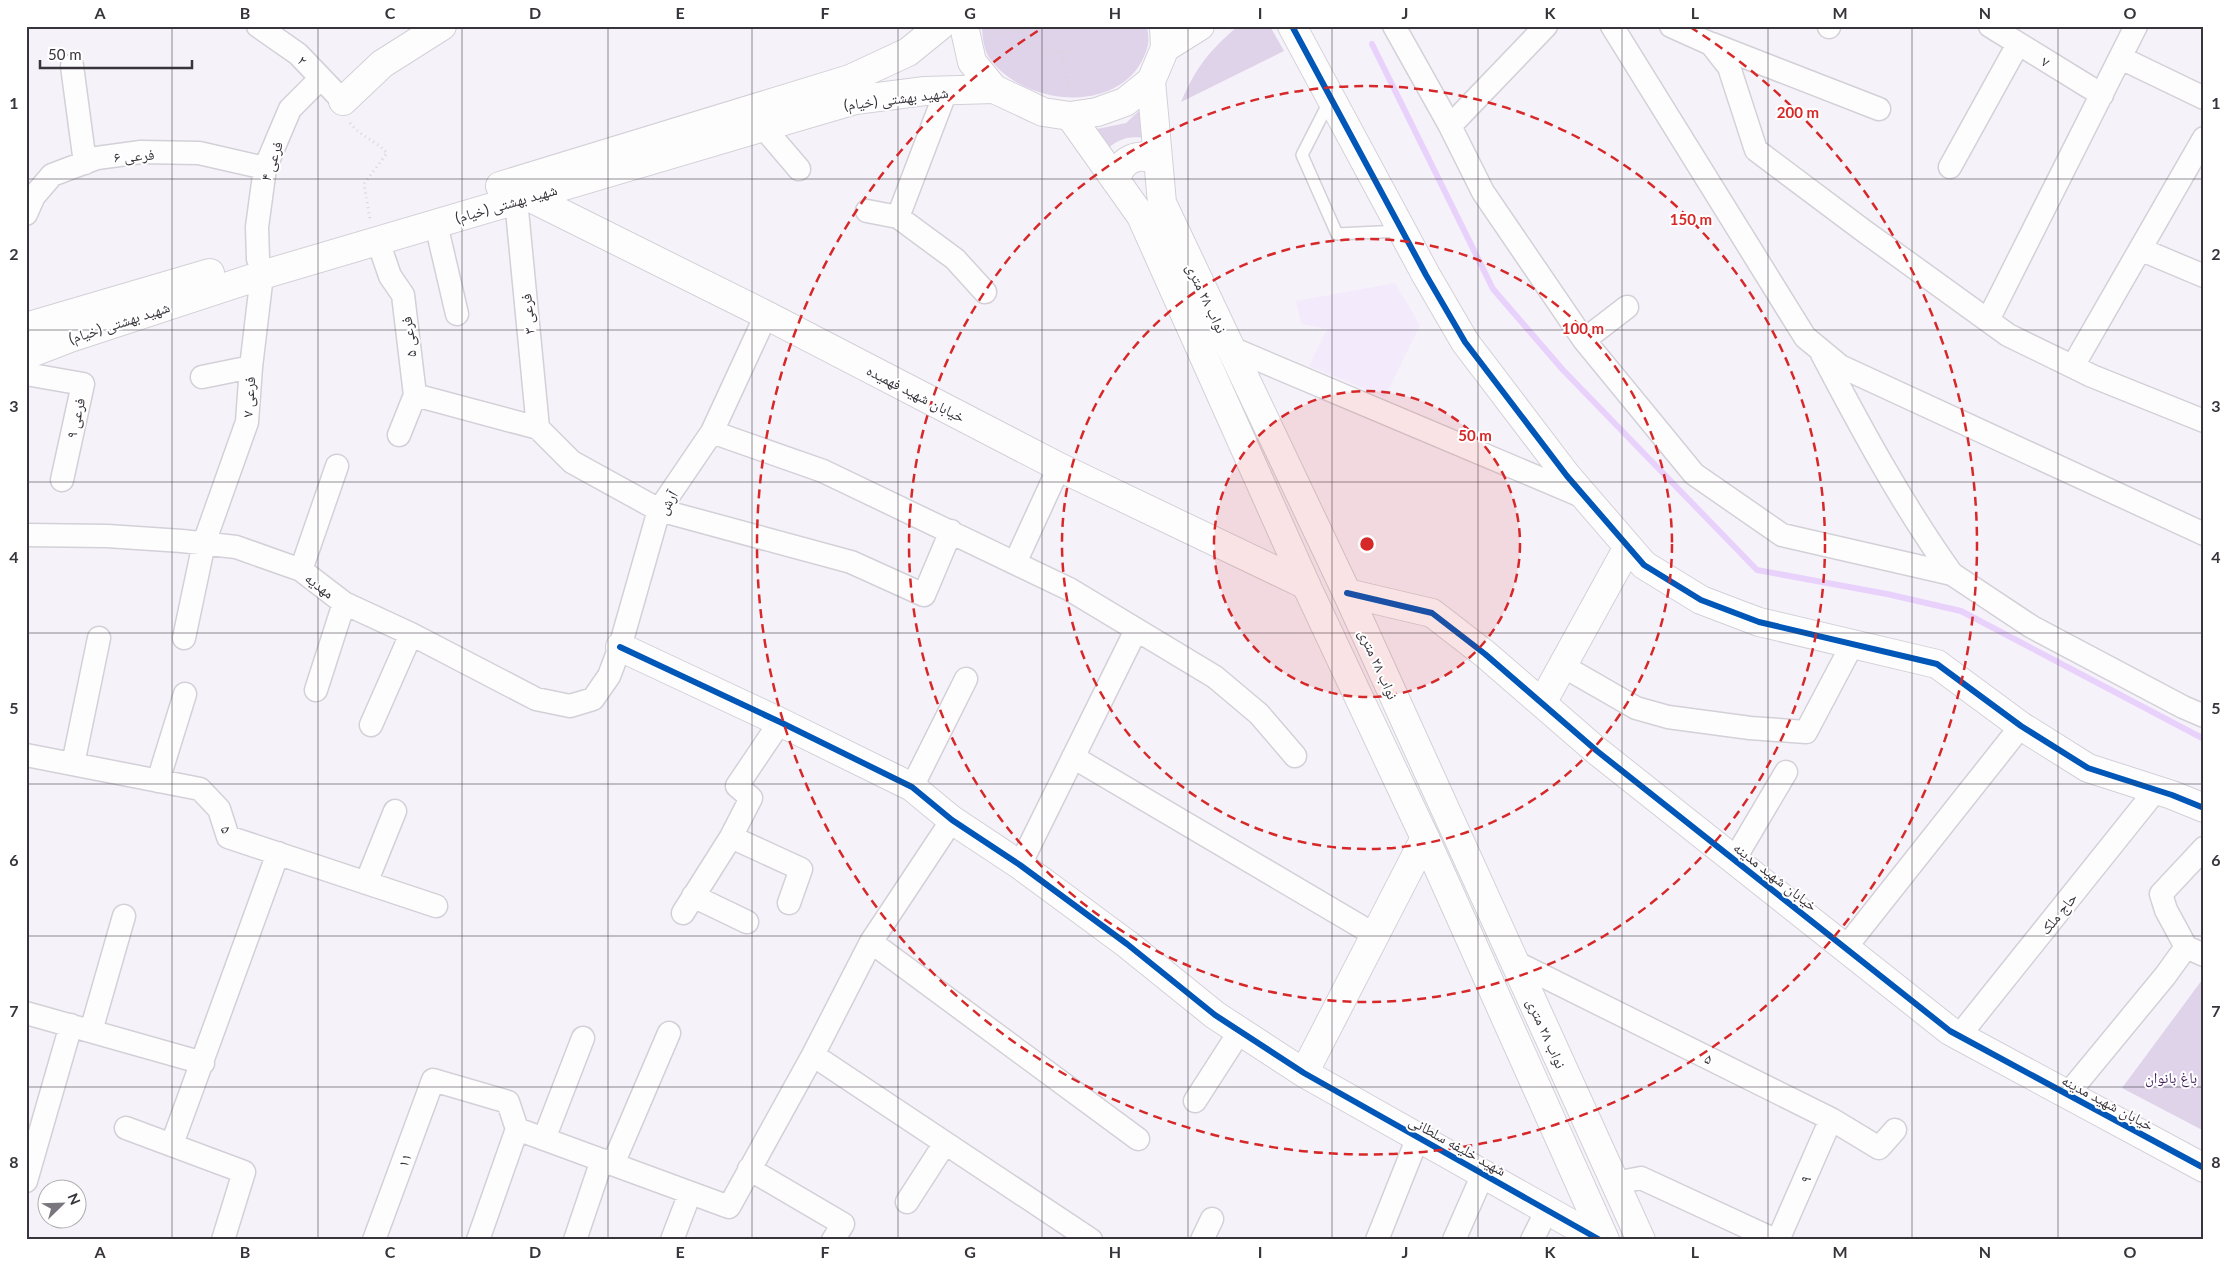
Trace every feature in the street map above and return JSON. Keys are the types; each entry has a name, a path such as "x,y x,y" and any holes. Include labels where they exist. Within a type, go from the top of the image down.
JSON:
{"street":[{"name":"۲","path":"258,26 298,54 343,101"},
{"path":"343,101 382,64 442,26"},
{"name":"شهید بهشتی (خیام)","path":"26,327 260,267 374,233 850,79 908,52 940,26"},
{"path":"966,35 972,62 994,89 1043,112 1070,116 1097,112 1124,102 1151,81 1165,37 1200,26"},
{"path":"1292,26 1402,231 1465,342 1497,387 1585,497 1644,564 1701,600 1759,622 1937,664 2020,726 2088,768 2204,808"},
{"path":"1394,26 1450,126 1483,192 1584,340 1694,474 1782,535 1952,574 2032,627 2183,707 2204,716"},
{"path":"1450,126 1546,26"},
{"path":"1612,26 1805,337 1840,366 2204,534"},
{"path":"1671,26 1711,44 1879,109"},
{"name":"۷","path":"1990,26 2102,95"},
{"path":"1988,320 2136,26"},
{"path":"1711,44 1729,67 1756,150 2008,335 2073,366 2204,422"},
{"path":"1950,167 2018,44"},
{"path":"2120,58 2204,98"},
{"path":"72,66 85,163"},
{"name":"فرعی ۴","path":"260,267 257,227 265,168 290,109 321,78"},
{"name":"نواب ۲۸ متری","path":"1151,81 1162,203 1347,593 1641,1240"},
{"name":"شهید بهشتی (خیام)","path":"374,233 436,224 855,100 946,91 994,89"},
{"path":"898,216 946,91"},
{"name":"نواب ۲۸ متری","path":"1070,116 1141,216 1306,585 1425,838 1605,1240"},
{"path":"763,127 799,169"},
{"path":"2073,366 2204,138"},
{"name":"فرعی ۶","path":"26,214 34,196 52,175 97,158 141,152 199,153 265,168"},
{"path":"1116,181 1122,166 1135,157 1143,156 1158,161"},
{"path":"584,180 579,198 580,208 591,228"},
{"name":"خیابان شهید فهمیده","path":"523,198 591,228 766,315 1059,467 1306,585"},
{"name":"فرعی ۳","path":"523,198 538,428"},
{"path":"867,211 898,216 955,259 985,292"},
{"path":"436,224 457,314"},
{"name":"فرعی ۵","path":"374,233 390,276 403,295 415,395 399,435"},
{"path":"2140,249 2204,276"},
{"name":"شهید بهشتی (خیام)","path":"26,355 260,267"},
{"name":"فرعی ۷","path":"184,638 204,543 247,422 260,267"},
{"path":"1584,340 1627,307"},
{"name":"آرش","path":"593,699 609,676 620,647 659,510 712,432 766,315"},
{"path":"1231,348 1585,497"},
{"path":"1819,348 1866,438 1924,534 1952,574"},
{"path":"202,377 251,367"},
{"name":"فرعی ۹","path":"26,374 83,384 62,480"},
{"path":"415,395 538,428 572,462 659,510 851,562 924,595 952,531"},
{"path":"712,432 823,471 952,531 1069,589 1214,677 1259,714 1295,756"},
{"path":"300,570 337,466"},
{"path":"1015,563 1059,467"},
{"name":"مهدیه","path":"26,535 107,536 236,547 300,570 344,603 411,634 536,699 570,706 593,699"},
{"path":"1542,703 1628,547"},
{"name":"خیابان شهید مدینه","path":"1347,593 1432,613 1485,654 1597,751 1846,946 1950,1031 2204,1168"},
{"path":"316,690 344,603"},
{"path":"1020,865 1136,630"},
{"path":"371,725 411,634"},
{"path":"73,764 98,638"},
{"path":"1563,666 1636,708 1668,717 1750,728 1806,732 1852,645"},
{"name":"شهید خلیفه سلطانی","path":"620,647 780,722 912,787 952,820 1020,865 1127,944 1215,1015 1304,1073 1600,1240"},
{"path":"912,787 966,679"},
{"path":"158,781 185,694"},
{"path":"747,922 688,904 731,837 751,798 737,786 780,722"},
{"path":"1846,946 2020,726"},
{"name":"۵","path":"26,755 200,789 218,809 228,837 436,906"},
{"path":"1073,757 1376,934"},
{"path":"1734,860 1786,772"},
{"name":"حاج ملک","path":"1959,1036 2156,790"},
{"path":"366,883 396,812"},
{"path":"478,1240 517,1129 729,1207 813,1054 871,942 952,820"},
{"path":"731,837 801,869 789,903"},
{"path":"1304,1073 1425,838"},
{"path":"2067,1095 2165,976 2195,951 2166,910 2161,894 2204,848"},
{"path":"172,1144 278,854"},
{"path":"26,1181 124,916"},
{"path":"871,942 1138,1139"},
{"name":"۵","path":"1515,962 1831,1118 1880,1148 1895,1130"},
{"path":"26,1013 203,1063"},
{"path":"1195,1101 1240,1031"},
{"path":"576,1240 608,1162 668,1033"},
{"path":"544,1139 583,1038"},
{"path":"813,1054 1091,1240"},
{"name":"۱۱","path":"374,1240 433,1080 508,1102 517,1129"},
{"name":"۹","path":"1777,1240 1831,1118"},
{"path":"126,1128 244,1172 223,1240"},
{"path":"1377,1240 1418,1137"},
{"path":"907,1202 945,1143"},
{"path":"749,1169 843,1224 833,1240"},
{"path":"1454,1240 1483,1174"},
{"path":"1616,1183 1641,1178 1777,1240"},
{"path":"672,1240 690,1193"},
{"path":"1532,1240 1547,1210"},
{"path":"1202,1240 1212,1219"}],"lane":[{"path":"1331,98 1302,155 1337,234 1402,231"}],"path":[{"path":"966,35 1025,27 1028,44 1050,54 1075,48 1090,26"},
{"path":"1062,52 1070,99 1070,116"},
{"path":"343,101 348,121 359,135 378,143 387,153 364,184 374,233"}],"shaded area":[{"path":"1395,283 1420,325 1385,397 1309,366 1327,329 1301,324 1296,301"}],"green space":[{"path":"982,26 1147,26 1148,45 1137,68 1120,85 1099,94 1074,97 1049,95 1025,87 1004,74 988,56"},
{"path":"1238,26 1270,26 1284,51 1181,102 1204,60"},
{"path":"1142,108 1149,139 1136,137 1125,139 1114,144 1105,152 1092,130 1126,123"},
{"name":"باغ بانوان","path":"2202,980 2204,981 2204,1131 2122,1088"}],"waterway":[{"path":"1372,44 1493,289 1563,370 1757,570 1887,594 1961,611 2204,739"}],"cycle path":[{"path":"1292,26 1426,275 1465,342 1567,476 1644,565 1701,600 1759,622 1937,664 2021,726 2088,768 2172,795 2204,808"},
{"path":"1347,593 1432,613 1485,654 1597,751 1950,1031 2204,1168"},
{"path":"620,647 780,722 912,787 952,820 1020,865 1127,944 1215,1015 1304,1073 1600,1240"}]}
